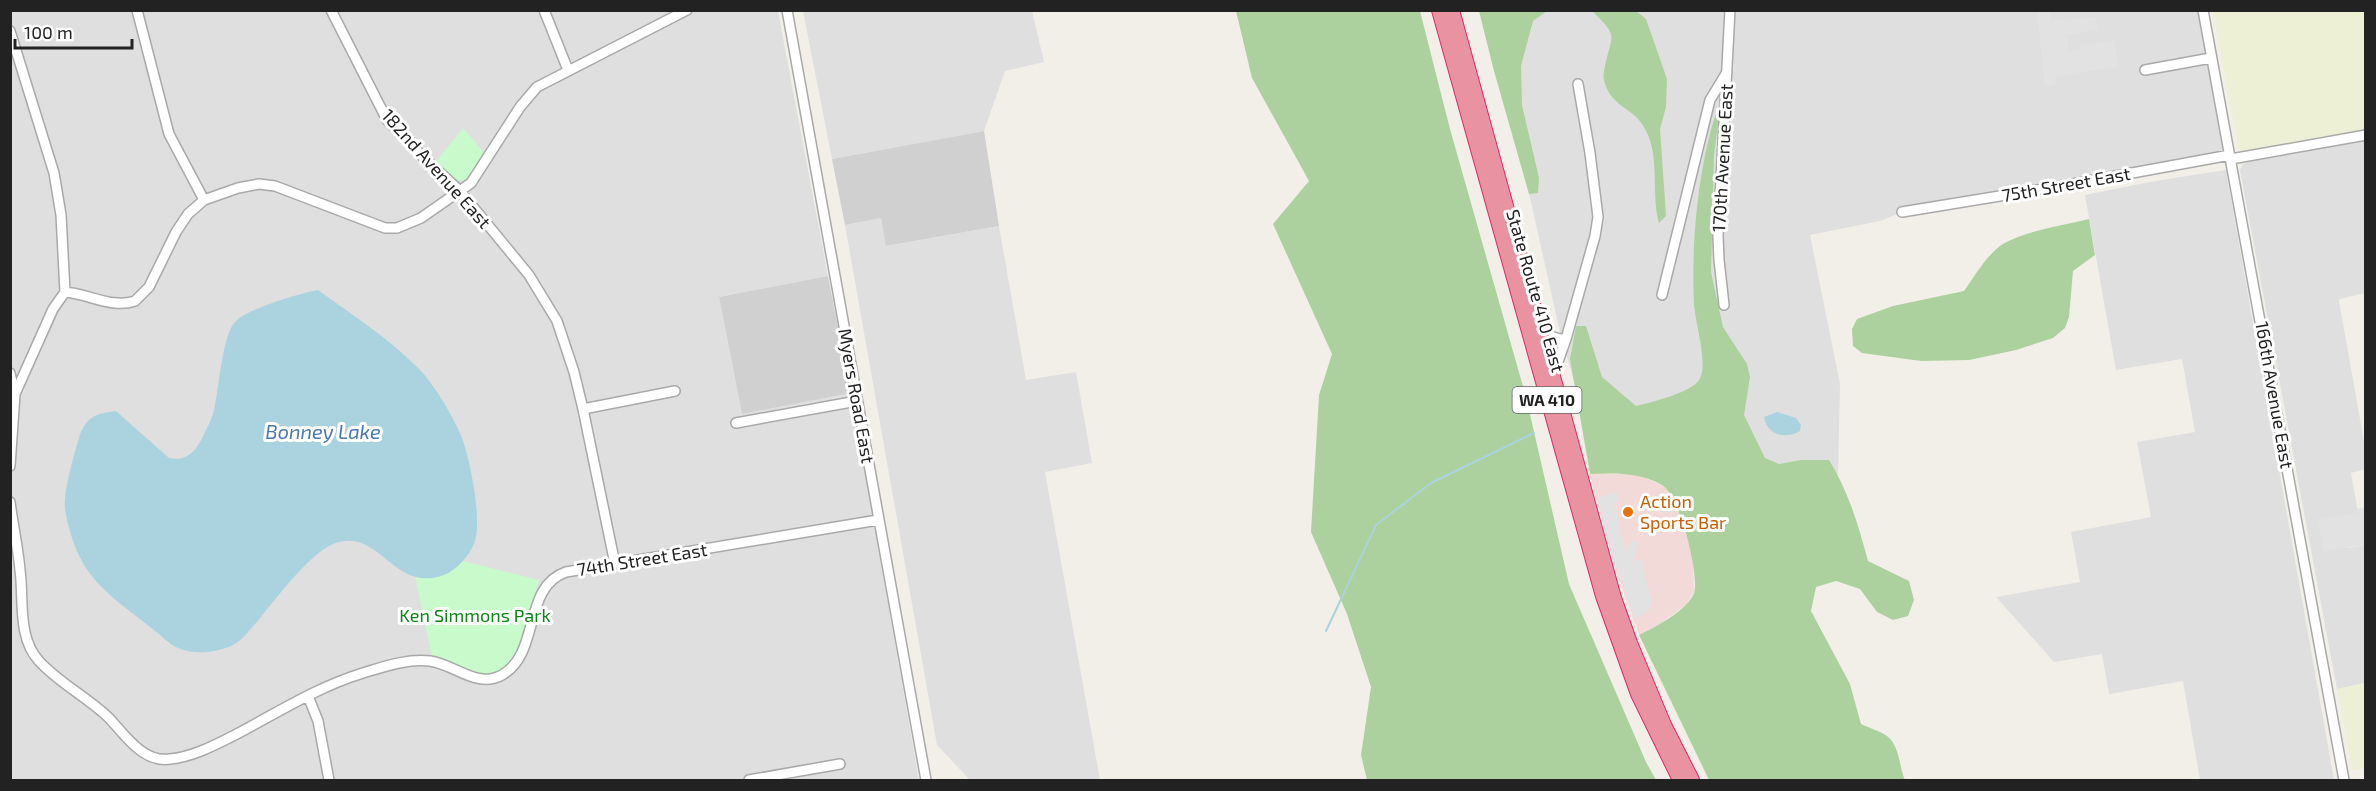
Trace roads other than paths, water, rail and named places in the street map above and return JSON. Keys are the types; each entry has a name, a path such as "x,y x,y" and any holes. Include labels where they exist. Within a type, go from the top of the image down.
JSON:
{"highway":[{"name":"State Route 410 East","path":"1439,10 1602,596 1634,686 1680,780"},
{"name":"State Route 410 East","path":"1452,10 1624,627 1664,724 1692,780"}],"street":[{"path":"138,10 169,134 204,200"},
{"name":"182nd Avenue East","path":"330,10 387,120 460,191 545,298 566,345 583,409 615,564"},
{"path":"544,10 568,70"},
{"path":"65,292 114,303 135,301 149,287 182,223 204,200 238,188 266,184 392,229 420,218 471,183 531,92 568,70 687,10"},
{"name":"Myers Road East","path":"787,10 926,780"},
{"name":"170th Avenue East","path":"1724,305 1718,236 1730,10"},
{"name":"166th Avenue East","path":"2203,10 2344,780"},
{"path":"10,31 54,173 61,215 65,292 53,309 15,394"},
{"path":"2145,70 2211,58"},
{"path":"1662,295 1710,100 1727,72"},
{"path":"1553,376 1596,236 1598,218 1578,84"},
{"name":"75th Street East","path":"1902,212 2366,135"},
{"path":"1530,294 1539,306 1546,331 1552,337 1566,339"},
{"path":"10,373 15,394 10,466"},
{"path":"583,409 675,391"},
{"path":"736,423 857,401"},
{"name":"74th Street East","path":"10,502 22,582 21,609 31,650 37,659 103,713 149,757 169,760 222,741 308,696 359,674 418,661 445,664 481,680 500,677 509,671 519,659 541,595 550,580 566,572 878,520"},
{"path":"10,604 21,609"},
{"path":"308,696 318,721 329,780"},
{"path":"749,780 840,764"}],"water":[{"name":"Bonney Lake","path":"318,290 405,355 429,380 442,400 462,438 468,460 476,504 475,541 463,561 454,569 444,575 426,578 411,576 398,569 375,550 363,544 349,541 333,544 303,568 237,643 227,648 206,652 191,652 178,648 111,596 95,580 80,557 68,525 65,501 80,434 94,416 116,411 169,458 186,457 197,446 212,417 224,349 231,327 242,316 262,307"},
{"path":"1777,412 1796,418 1801,425 1800,431 1788,435 1773,432 1764,417"}],"waterway":[{"path":"1326,631 1376,525 1431,483 1534,433"}],"place":[{"name":"Action Sports Bar","path":"1628,512"}],"park label":[{"name":"Ken Simmons Park","path":"475,616"}]}
